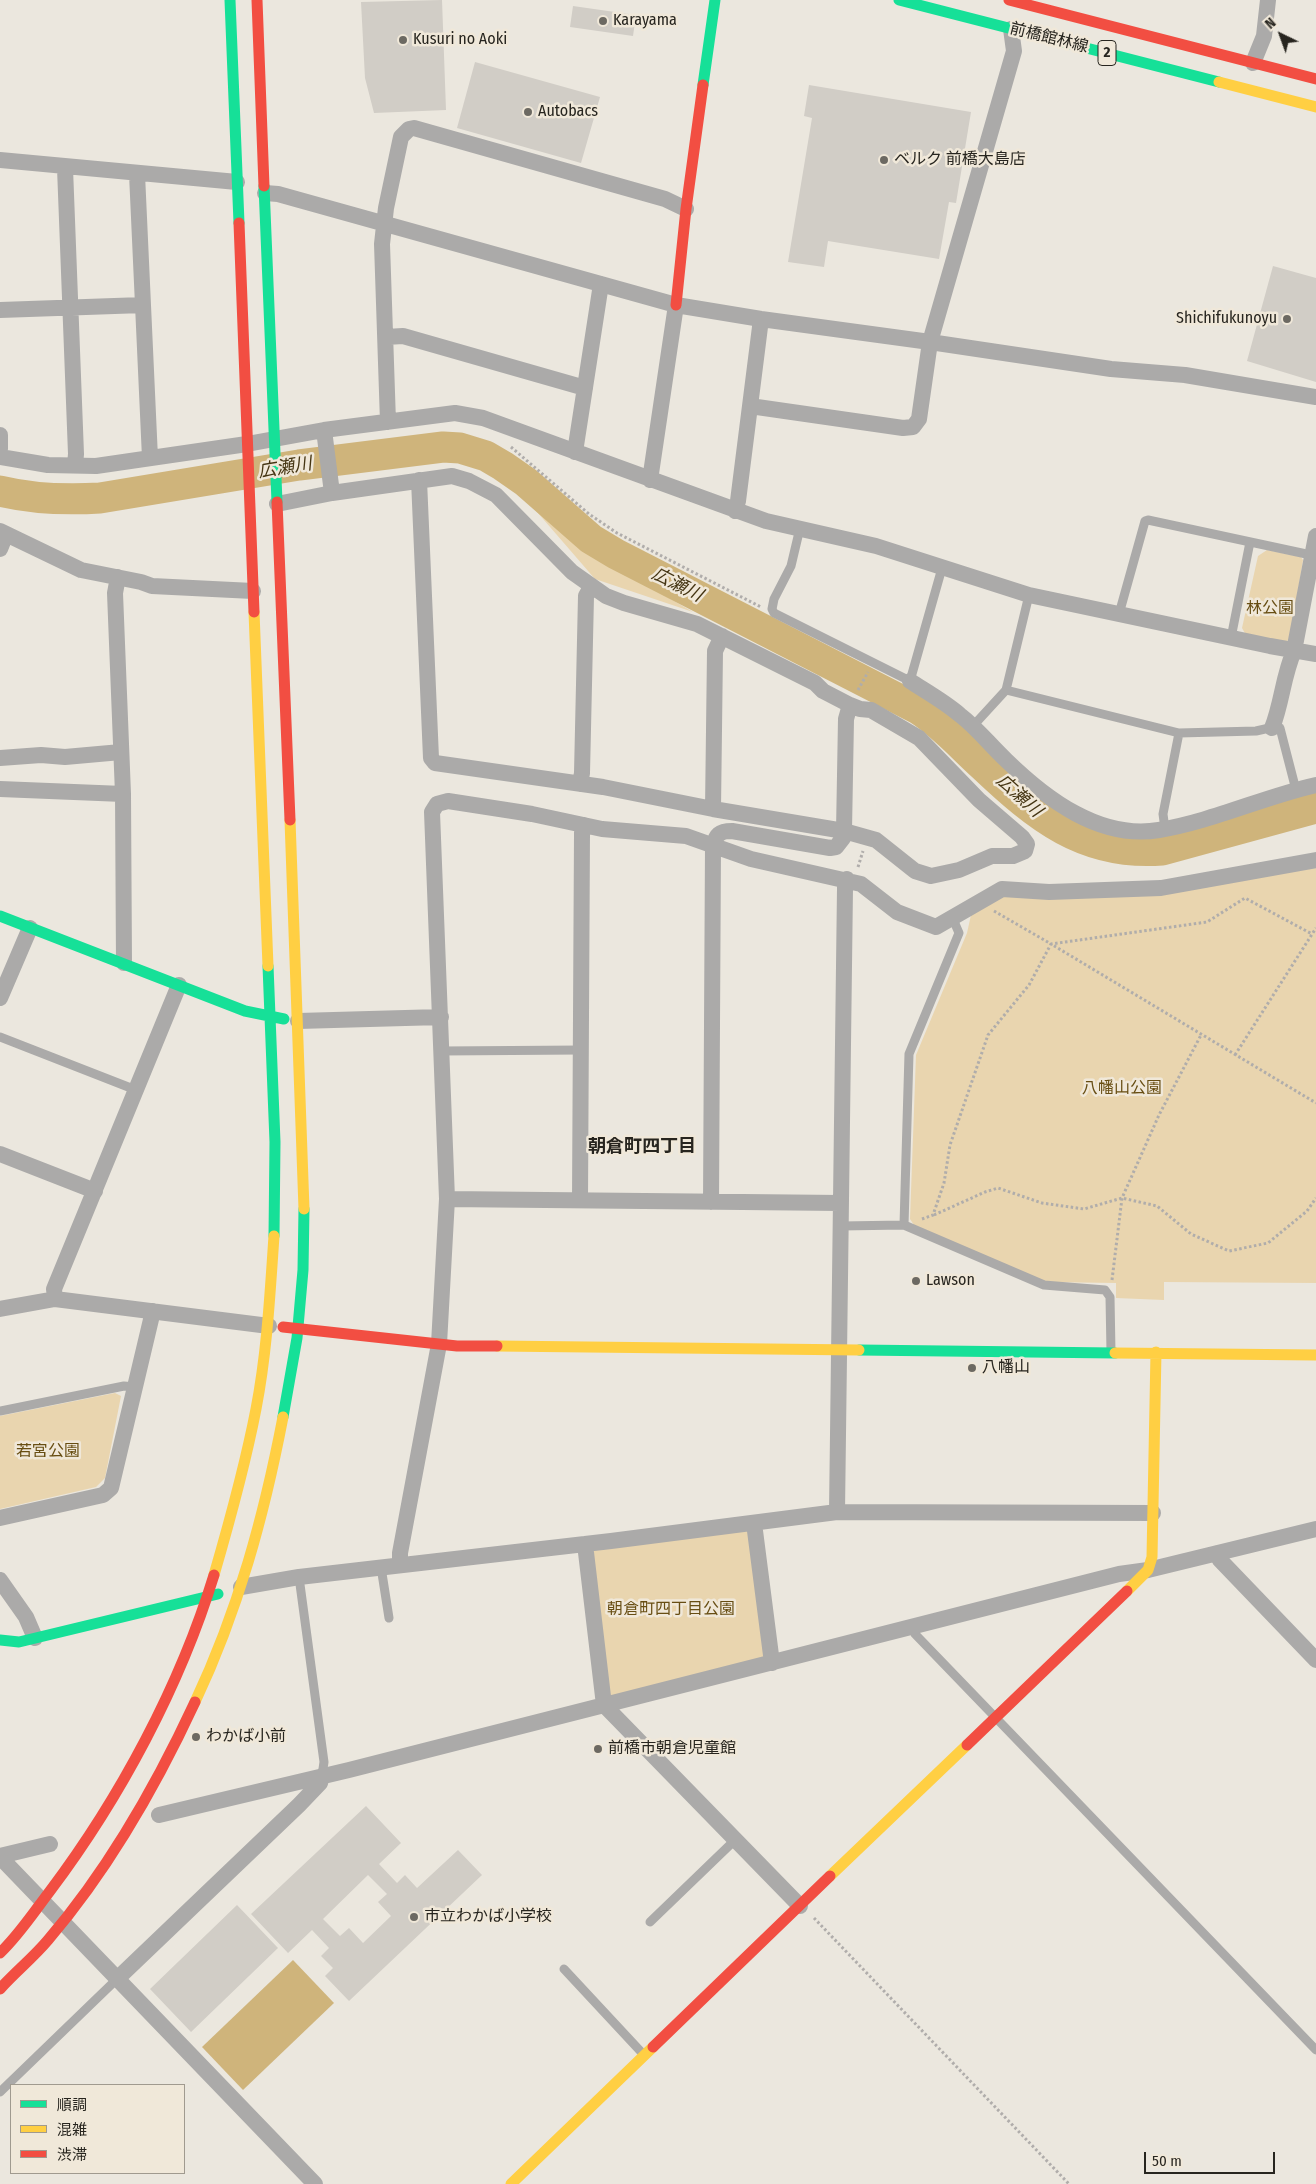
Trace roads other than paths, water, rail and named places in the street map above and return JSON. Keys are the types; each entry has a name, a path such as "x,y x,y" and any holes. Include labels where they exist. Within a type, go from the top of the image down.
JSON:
{"street":[{"path":"0,1953 42,1902 91,1833 140,1748 188,1648 207,1598 238,1498 257,1404 269,1326 277,1205 230,0"},
{"path":"0,1988 46,1942 115,1846 169,1753 204,1680 241,1587 273,1473 298,1329 302,1286 304,1207 257,0"},
{"path":"650,480 676,305 686,209 715,0"},
{"name":"前橋館林線","path":"898,0 1316,107"},
{"name":"前橋館林線","path":"1009,0 1316,79"},
{"path":"1253,63 1264,36 1268,0"},
{"path":"750,406 903,428 913,427 919,418 930,342 1014,51 1010,28"},
{"path":"388,422 382,244 386,208 402,137 408,129 414,128 665,199 686,209"},
{"path":"0,160 65,168 237,182"},
{"path":"65,168 76,454 74,465"},
{"path":"137,174 150,458"},
{"path":"265,193 278,194 676,305 761,320 930,342 1111,369 1185,375 1316,396"},
{"path":"576,452 601,284"},
{"path":"0,310 143,305"},
{"path":"735,511 761,320"},
{"path":"386,337 403,336 585,388"},
{"path":"0,457 48,465 96,466 150,458 247,450 274,446 324,430 455,413 469,414 735,511 876,546 1029,594 1231,638 1316,654"},
{"path":"324,430 331,487"},
{"path":"0,435 0,449"},
{"path":"276,496 331,487 452,476 482,486 496,495 572,572 591,587 624,603 677,618 722,636 815,683 823,691 852,702 860,709 871,710 919,738 979,800 1022,838 1027,844 1024,851 1018,855 992,856 959,870 932,876 914,871 876,840 844,831 580,784 441,766 435,763 430,758 420,480"},
{"path":"1272,728 1294,651 1311,554 1316,536"},
{"path":"2,538 81,570 152,586 253,591"},
{"path":"118,577 115,593 123,794 124,963"},
{"path":"580,784 582,772 586,596 591,587"},
{"path":"713,808 715,651 722,636"},
{"path":"910,681 944,703 973,726 1012,766 1063,807 1107,826 1137,831 1176,827 1316,785"},
{"path":"711,1202 713,846 719,833 732,831 830,848 836,847 839,844 844,831 846,718 852,702"},
{"path":"0,758 41,755 65,757 121,752"},
{"path":"0,789 123,794"},
{"path":"400,1565 400,1553 439,1344 447,1199 432,812 434,807 448,801 532,814 602,829 678,835 751,859 851,877 864,885 897,912 932,926 939,926 1002,889 1049,892 1161,888 1316,860"},
{"path":"580,1200 582,833 584,826"},
{"path":"838,1512 841,1203 851,877"},
{"path":"0,916 244,1011 270,1017 298,1021 441,1017"},
{"path":"0,998 30,928"},
{"path":"54,1299 54,1289 179,985"},
{"path":"0,1154 95,1191"},
{"path":"447,1199 841,1203"},
{"path":"0,1309 54,1299 269,1326 439,1344 1316,1355"},
{"path":"0,1518 103,1495 108,1492 153,1311"},
{"path":"511,2184 1148,1570 1152,1557 1156,1352"},
{"path":"0,1640 19,1642 207,1598 241,1587 298,1577 585,1544 838,1512 1153,1513"},
{"path":"754,1523 772,1663"},
{"path":"159,1815 604,1706 1119,1574 1148,1570 1316,1529"},
{"path":"585,1544 604,1706 800,1906"},
{"path":"1218,1553 1220,1560 1316,1660"},
{"path":"0,1580 26,1617 35,1638"},
{"path":"117,1978 299,1805 316,1787 322,1776"},
{"path":"50,1844 0,1857 315,2184"}],"lane":[{"path":"1119,614 1145,522 1148,520 1311,554"},
{"path":"800,528 791,566 774,599 772,609 774,613 910,681 942,568"},
{"path":"1231,638 1250,542"},
{"path":"973,726 1006,690 1029,594"},
{"path":"1006,690 1179,733 1256,731 1280,728 1296,790"},
{"path":"1165,829 1163,814 1179,733"},
{"path":"904,1225 909,1054 959,934 953,918"},
{"path":"0,1037 136,1090"},
{"path":"442,1051 581,1050"},
{"path":"841,1226 904,1225 1044,1285 1102,1289 1108,1292 1111,1352"},
{"path":"0,1411 124,1386 135,1387"},
{"path":"381,1567 390,1618"},
{"path":"298,1577 324,1762 322,1776"},
{"path":"913,1627 915,1634 1316,2050"},
{"path":"650,1922 735,1840"},
{"path":"564,1968 644,2056"},
{"path":"0,2092 117,1978"}],"waterway":[{"name":"広瀬川","path":"0,491 50,498 100,498 299,465 443,447 460,448 486,456 503,466 526,482 591,539 616,554 918,709 944,729 1003,784 1043,817 1085,840 1109,847 1134,850 1162,850 1316,808"}],"place":[{"name":"Karayama","path":"603,21"},
{"name":"Kusuri no Aoki","path":"403,40"},
{"name":"Autobacs","path":"528,112"},
{"name":"ベルク 前橋大島店","path":"884,160"},
{"name":"Shichifukunoyu","path":"1287,319"},
{"name":"Lawson","path":"916,1281"},
{"name":"八幡山","path":"972,1368"},
{"name":"わかば小前","path":"196,1737"},
{"name":"前橋市朝倉児童館","path":"598,1749"},
{"name":"市立わかば小学校","path":"414,1917"}],"district":[{"name":"朝倉町四丁目","path":"642,1147"}],"park label":[{"name":"林公園","path":"1270,609"},
{"name":"八幡山公園","path":"1122,1089"},
{"name":"若宮公園","path":"48,1452"},
{"name":"朝倉町四丁目公園","path":"671,1610"}]}
